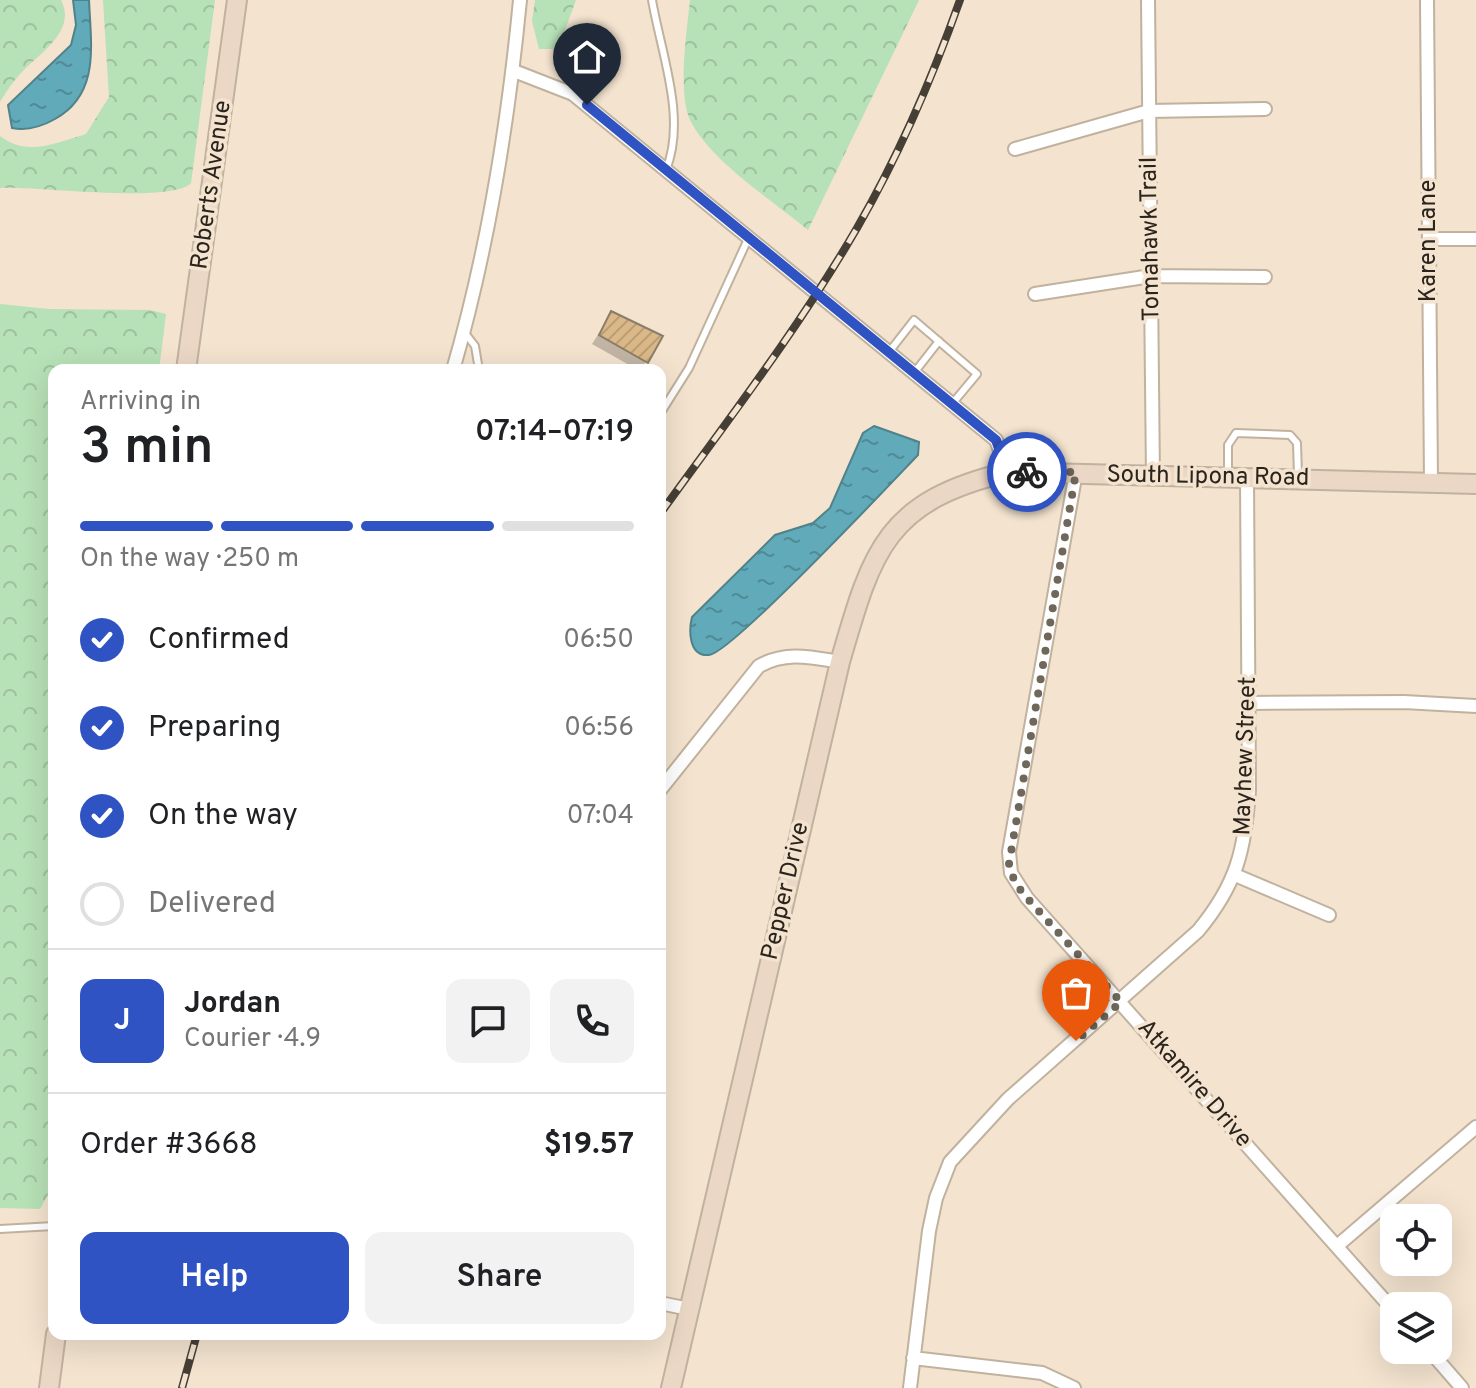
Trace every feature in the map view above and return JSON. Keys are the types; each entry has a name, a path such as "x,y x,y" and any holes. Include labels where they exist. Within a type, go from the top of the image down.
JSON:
{"street":[{"name":"Roberts Avenue","path":"187,364 237,0"},
{"path":"455,364 493,199 514,71 520,0"},
{"name":"Tomahawk Trail","path":"1148,0 1153,477"},
{"name":"Karen Lane","path":"1427,0 1431,482"},
{"path":"514,71 573,94 748,239 818,291 996,440 1008,472"},
{"path":"1015,149 1149,111 1265,109"},
{"path":"1429,239 1476,239"},
{"path":"1035,294 1151,276 1265,277"},
{"name":"South Lipona Road","path":"1008,472 1476,484"},
{"name":"Pepper Drive","path":"671,1388 840,662 865,576 884,542 910,514 937,496 964,484 1008,472"},
{"name":"Atkamire Drive","path":"1076,472 1009,864 1015,883 1380,1295"},
{"name":"Mayhew Street","path":"910,1388 929,1231 936,1198 950,1162 1008,1099 1198,931 1219,906 1235,875 1247,829 1247,478"},
{"path":"666,782 741,684 759,666 774,657 791,655 840,662"},
{"path":"1248,703 1404,702 1476,706"},
{"path":"1235,875 1329,915"},
{"path":"1337,1246 1476,1127"},
{"path":"666,1304 689,1309"},
{"path":"49,1388 55,1340"},
{"path":"913,1358 1042,1373 1074,1388"},
{"path":"1441,1364 1462,1388"}],"lane":[{"path":"652,0 673,118 672,155 666,170"},
{"path":"666,404 689,368 748,239"},
{"path":"889,352 914,320 977,374 952,404"},
{"path":"464,332 475,346 478,364"},
{"path":"914,373 939,341"},
{"path":"1228,478 1228,445 1236,433 1290,435 1297,443 1298,479"},
{"path":"0,1229 48,1226"}],"green space":[{"path":"0,0 61,0 65,11 64,22 54,40 19,75 0,102"},
{"path":"103,0 215,0 191,183 179,189 131,193 0,188 0,136 21,146 31,147 86,134 109,97"},
{"path":"535,0 576,0 558,49 539,49 532,21"},
{"path":"690,0 919,0 808,230 728,166 713,152 691,122 684,79"},
{"path":"0,304 49,309 150,310 166,314 160,364 48,364 48,1195 40,1209 0,1208"}],"water":[{"path":"73,0 89,0 90,67 80,96 69,109 50,122 29,129 12,128 8,105 71,45 76,25"},
{"path":"874,426 919,442 918,455 748,627 709,655 697,652 690,628 692,617 775,535 813,523 830,508 863,433"}],"building":[{"path":"611,311 663,336 648,363 599,335"}],"railway":[{"path":"666,506 787,338 857,228 914,116 960,0"},
{"path":"182,1388 195,1340"}],"way so far":[{"path":"1027,472 1076,472 1009,864 1015,883 1027,898 1121,1002 1076,1041"}],"route":[{"path":"587,105 748,239 818,291 996,440 1008,472 1027,472"}]}
